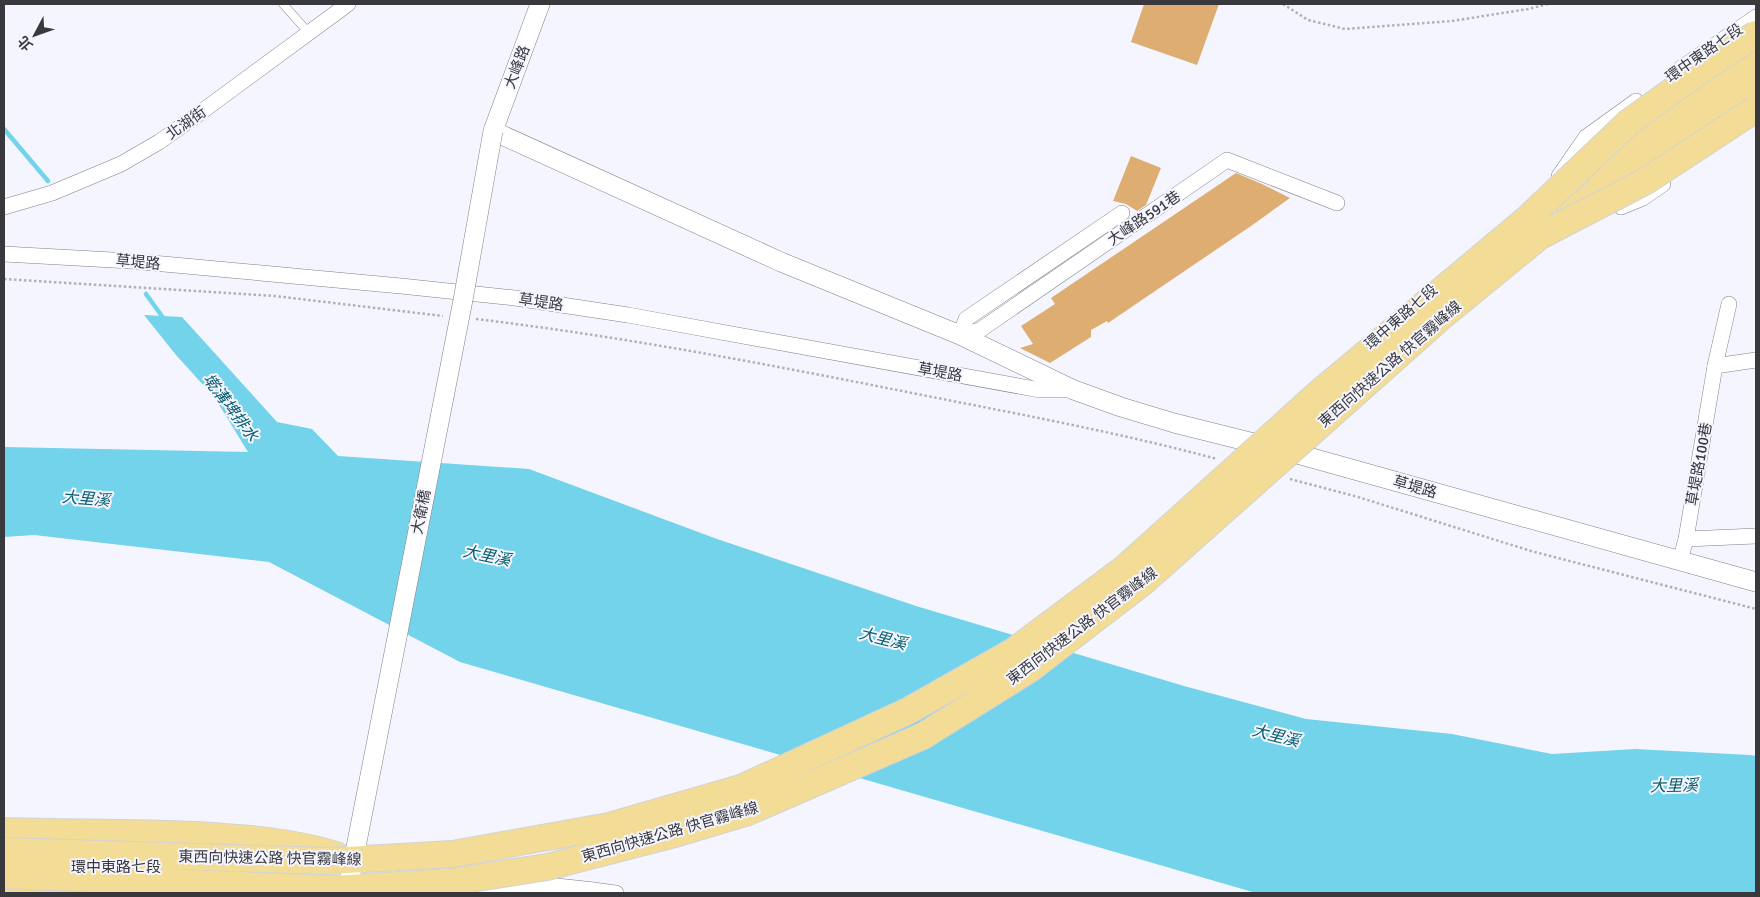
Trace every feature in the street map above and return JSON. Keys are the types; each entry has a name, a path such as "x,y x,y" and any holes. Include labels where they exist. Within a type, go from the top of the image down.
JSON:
{"highway":[{"path":"1534,227 1629,122 1701,70 1756,34"},
{"name":"東西向快速公路 快官霧峰線","path":"4,875 333,889 450,882 547,867 671,835 748,812 923,736 1030,669 1142,583 1440,318 1608,157 1756,57"},
{"name":"東西向快速公路 快官霧峰線","path":"4,851 329,861 453,854 609,826 741,788 908,711 1014,651 1125,568 1320,392 1534,227 1610,182 1706,114 1756,82"},
{"path":"1534,227 1646,181 1756,109"},
{"path":"4,831 152,833 243,838 319,850 370,867"},
{"path":"4,888 89,893"}],"street":[{"name":"北湖街","path":"4,208 58,191 121,164 159,142 348,4"},
{"name":"大峰路","path":"493,130 540,4"},
{"name":"環中東路七段","path":"1547,194 1586,137 1756,17"},
{"name":"環中東路七段","path":"1258,444 1416,304 1547,194 1696,86 1756,48"},
{"name":"環中東路七段","path":"1569,227 1711,122 1756,93"},
{"name":"環中東路七段","path":"1294,453 1443,322 1544,240 1569,227 1643,198 1756,122"},
{"name":"草堤路","path":"493,130 781,262 960,335 1074,390 1166,420 1294,453 1756,582"},
{"name":"大衛橋","path":"347,893 465,290 493,130"},
{"name":"大峰路591巷","path":"960,335 980,330 1227,160 1337,203"},
{"path":"960,335 966,319 1122,213"},
{"name":"草堤路","path":"4,254 131,261 515,298 628,315 1040,390 1074,390"},
{"name":"草堤路100巷","path":"1680,561 1686,539 1715,366 1729,304"},
{"path":"1715,366 1756,360"},
{"path":"1686,539 1756,536"},
{"name":"環中東路七段","path":"4,841 242,848 370,867"},
{"name":"環中東路七段","path":"4,865 31,867 370,867"},
{"path":"370,867 391,870 467,890 489,893"},
{"path":"467,890 534,884 616,893"}],"lane":[{"path":"283,4 309,33"}],"path":[{"path":"1283,4 1308,20 1345,29 1452,21 1548,4"},
{"path":"4,279 275,296 450,316"},
{"path":"470,319 631,341 814,373 1112,433 1224,461"},
{"path":"1281,476 1358,497 1531,551 1756,609"}],"water":[{"name":"大里溪","path":"144,315 182,317 277,422 312,429 338,456 529,469 717,539 916,606 1184,686 1306,719 1452,734 1552,754 1635,749 1756,756 1756,893 1256,893 460,662 269,562 34,535 4,537 4,447 248,452 215,398 176,355"}],"building":[{"path":"1144,4 1219,4 1197,65 1131,42"},
{"path":"1131,156 1161,168 1146,205 1137,211 1126,204 1113,201"},
{"path":"1236,173 1290,198 1108,323 1107,321 1091,330 1091,337 1050,363 1020,348 1033,344 1021,326 1055,304 1051,298"}],"waterway":[{"name":"墘溝埤排水","path":"4,129 48,181"},
{"name":"墘溝埤排水","path":"146,294 164,319"}]}
